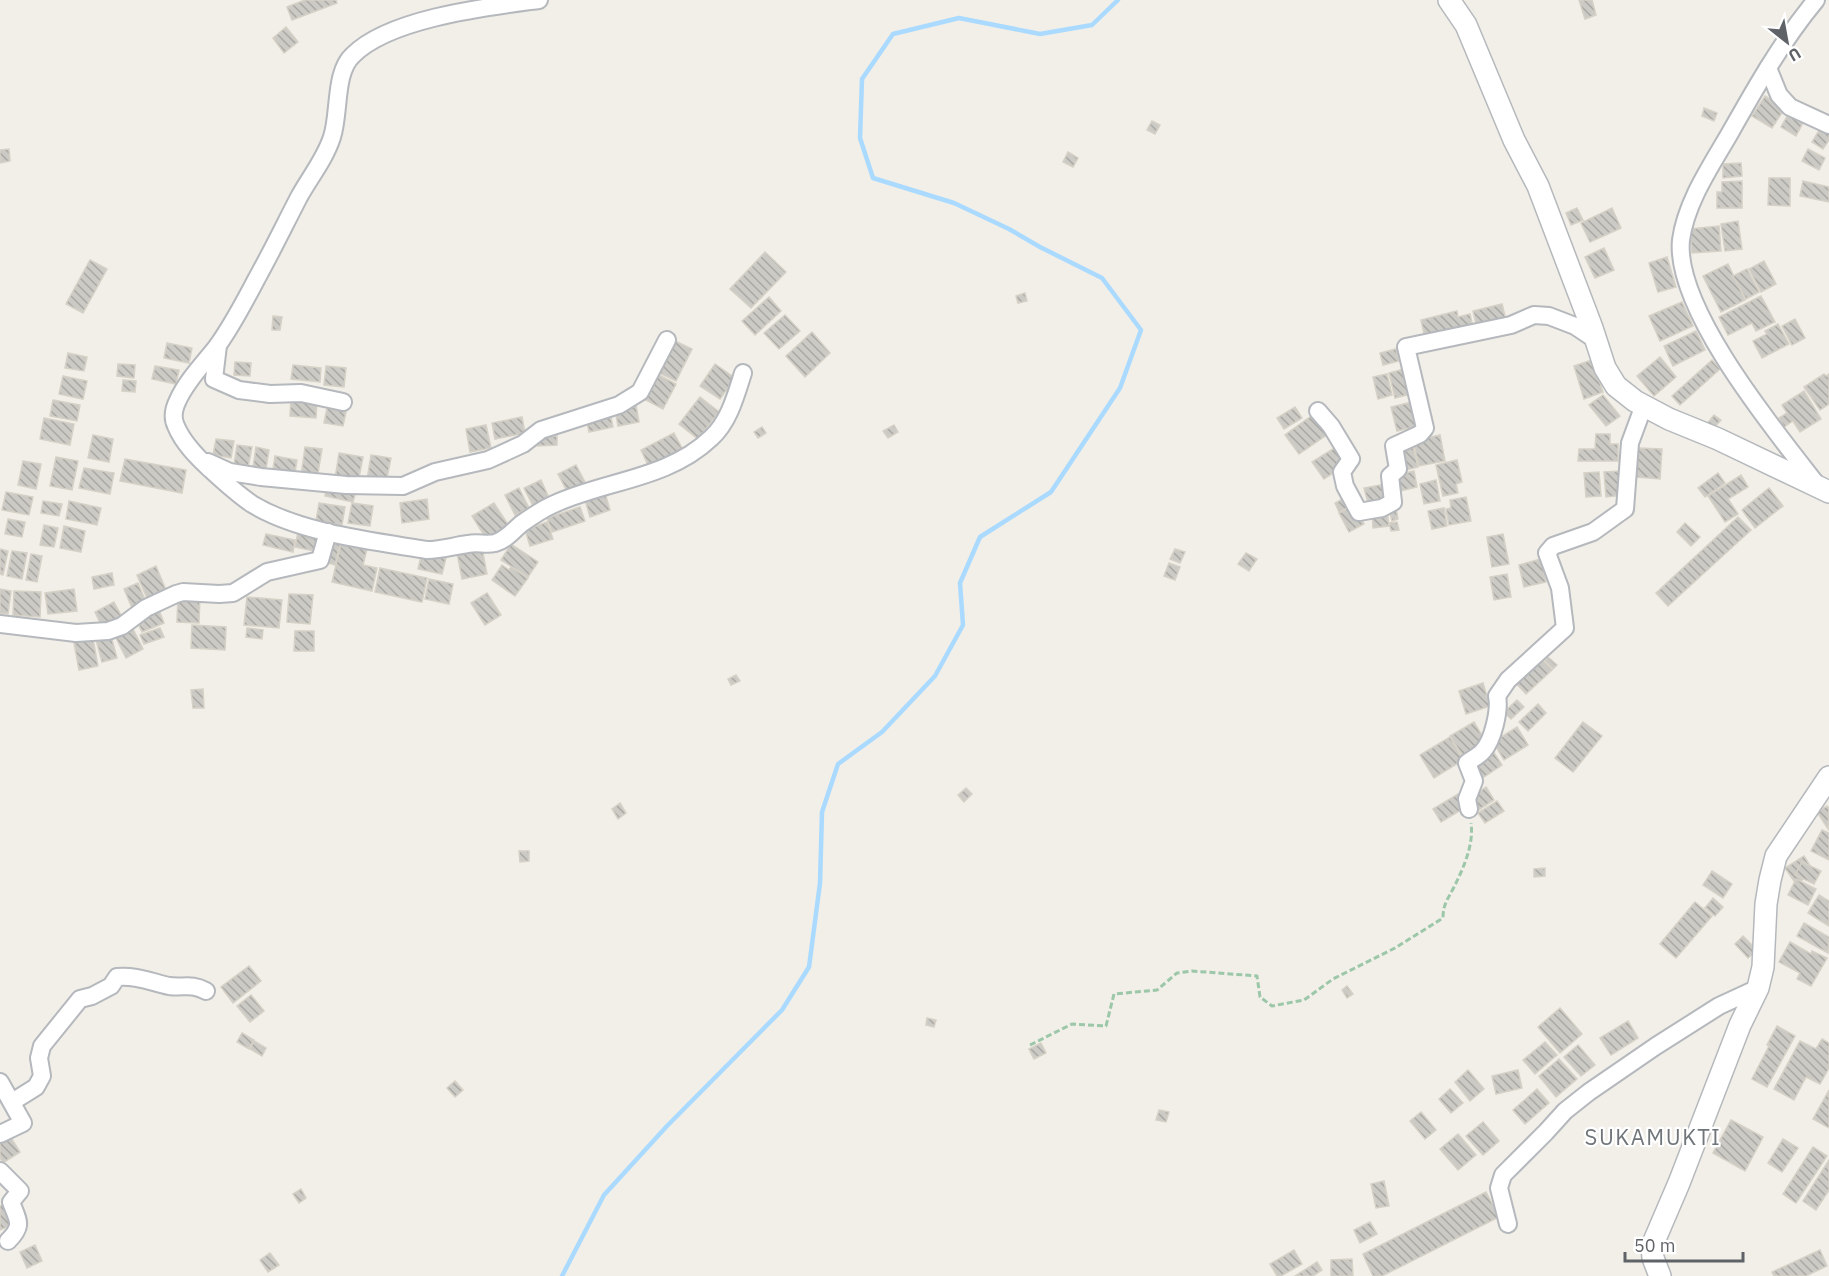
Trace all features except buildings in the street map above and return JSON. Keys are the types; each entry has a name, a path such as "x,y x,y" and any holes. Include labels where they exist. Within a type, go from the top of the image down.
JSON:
{"street":[{"path":"538,0 438,18 397,30 377,38 352,55 342,73 335,128 329,146 300,195 237,317 181,393 174,409 176,428 198,459 223,482 250,503 280,517 328,532 427,550 442,550 470,543 494,543 551,505 580,493 661,471 693,454 720,428 729,412 744,373"},
{"path":"1449,0 1466,25 1514,140 1538,186 1605,368 1616,386 1669,419 1718,439 1824,489"},
{"path":"1816,0 1798,22 1768,68 1696,195 1684,226 1681,253 1688,285 1706,329 1761,410 1824,489"},
{"path":"1768,68 1779,95 1790,107 1829,125"},
{"path":"1318,411 1331,426 1351,459 1342,472 1345,486 1359,512 1383,508 1393,502 1390,476 1398,470 1394,446 1420,434 1425,428 1406,347 1511,325 1534,315 1558,319 1575,326 1596,340"},
{"path":"198,459 230,472 261,477 346,485 404,486 435,472 488,460 523,444 541,430 619,405 640,392 667,339"},
{"path":"218,344 214,379 239,390 270,394 301,393 343,402"},
{"path":"1469,809 1467,799 1474,781 1467,763 1483,751 1489,740 1499,707 1497,696 1508,680 1565,628 1560,588 1547,553 1553,546 1593,532 1625,509 1630,443 1644,405"},
{"path":"0,624 76,633 108,631 122,627 140,611 176,594 183,592 233,593 267,572 320,560 328,532"},
{"path":"1660,1276 1653,1258 1652,1246 1740,1025 1758,987 1763,968 1770,880 1776,856 1829,777"},
{"path":"12,1102 36,1087 42,1076 39,1058 42,1046 80,999 92,996 111,986 117,977 130,975 173,986 195,985 206,991"},
{"path":"1508,1224 1499,1188 1503,1175 1565,1111 1656,1046 1719,1006 1758,987"},
{"path":"0,1082 23,1123 0,1134"},
{"path":"0,1171 20,1191 11,1202 20,1224 18,1231 8,1241"}],"path":[{"path":"1030,1045 1072,1024 1106,1026 1114,994 1157,990 1177,973 1192,971 1257,976 1260,997 1272,1006 1304,1000 1333,979 1395,948 1443,918 1443,906 1454,887 1472,841 1469,809"}],"waterway":[{"path":"562,1276 604,1195 667,1126 782,1010 809,967 820,883 822,812 838,764 882,732 935,676 963,625 960,583 980,537 1051,492 1120,388 1141,330 1102,278 954,203 873,178 860,138 862,79 893,34 959,18 1040,34 1092,25 1118,0"}],"district":[{"name":"SUKAMUKTI","path":"1653,1136"}]}
